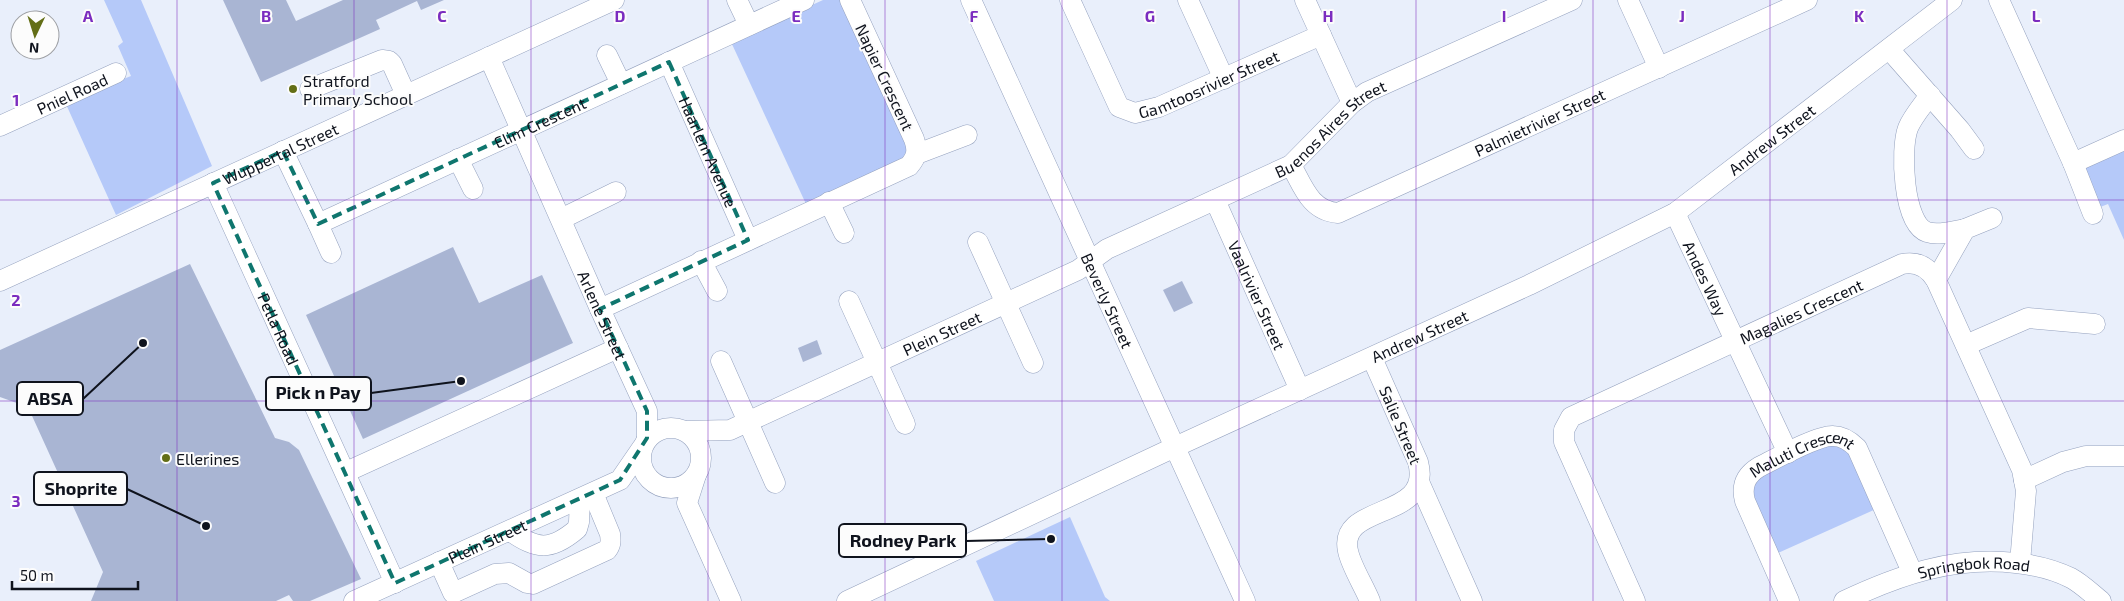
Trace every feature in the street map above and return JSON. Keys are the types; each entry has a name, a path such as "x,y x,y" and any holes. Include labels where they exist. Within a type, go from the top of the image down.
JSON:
{"street":[{"name":"Wuppertal Street","path":"0,281 614,0"},
{"path":"737,0 749,25"},
{"name":"Elim Crescent","path":"318,224 804,0"},
{"name":"Napier Crescent","path":"850,0 914,138 917,154"},
{"name":"Beverly Street","path":"971,0 1245,601"},
{"name":"Gamtoosrivier Street","path":"1070,0 1119,107 1135,113 1151,109 1224,79 1321,35"},
{"path":"1188,0 1224,79"},
{"path":"1305,0 1352,103"},
{"name":"Buenos Aires Street","path":"1091,261 1107,249 1290,164 1352,103 1367,92 1572,0"},
{"path":"1628,0 1659,68"},
{"name":"Palmietrivier Street","path":"1290,164 1309,197 1318,208 1327,212 1338,213 1806,0"},
{"name":"Andrew Street","path":"847,601 1175,446 1538,282 1675,213 1952,0"},
{"path":"1999,0 2073,163 2093,214"},
{"path":"1889,50 1930,95 1974,149"},
{"path":"607,55 621,84"},
{"name":"Arlene Street","path":"489,57 560,220 647,411 644,443"},
{"path":"310,89 382,60 389,61 392,64 406,95"},
{"name":"Haarlem Avenue","path":"669,62 748,240"},
{"name":"Pniel Road","path":"0,126 116,73"},
{"path":"1930,95 1908,128 1905,140 1905,178 1913,217 1918,228 1936,234 1965,229 1992,218"},
{"path":"600,309 909,166 917,154 967,136"},
{"path":"2073,163 2124,140"},
{"path":"283,151 331,253"},
{"path":"458,159 473,189"},
{"name":"Pella Road","path":"213,183 395,582"},
{"path":"560,220 616,192"},
{"name":"Vaalrivier Street","path":"1215,200 1300,390"},
{"path":"828,202 844,233"},
{"name":"Andes Way","path":"1675,213 1788,453"},
{"path":"1936,280 1965,229"},
{"path":"978,242 1033,363"},
{"path":"701,261 717,292"},
{"name":"Plein Street","path":"698,470 713,446 739,426 1078,270 1091,261"},
{"name":"Magalies Crescent","path":"1635,601 1566,448 1563,436 1566,423 1577,412 1902,264 1908,263 1921,265 1936,280 2018,460 2024,480 2026,502 2020,563"},
{"path":"849,301 904,424"},
{"path":"1966,345 2028,318 2095,324"},
{"path":"346,472 618,348"},
{"name":"Salie Street","path":"1370,601 1348,551 1350,534 1355,525 1407,500 1415,493 1420,484 1421,473 1418,462 1372,358"},
{"path":"721,361 739,426 774,483"},
{"path":"647,411 680,429 698,446 701,455 687,503"},
{"name":"Plein Street","path":"680,429 739,426"},
{"path":"680,429 665,428 655,432 644,443 641,466 655,484 687,503 732,601"},
{"name":"Maluti Crescent","path":"1789,601 1743,494 1745,482 1752,471 1826,436 1839,436 1857,448 1912,572"},
{"name":"Plein Street","path":"620,480 644,443"},
{"path":"2024,480 2063,462 2086,456 2124,456"},
{"path":"655,484 668,488 679,487 689,482 698,470"},
{"name":"Plein Street","path":"354,601 620,480 655,484"},
{"path":"1420,484 1472,601"},
{"path":"510,531 528,543 536,546 545,546 577,529 586,496"},
{"path":"439,562 455,597 495,574 502,572 533,584 607,550 611,544 610,534 586,496"},
{"name":"Springbok Road","path":"1844,601 1912,572 1972,561 2020,563 2048,568 2083,585 2101,601"}],"highlighted area":[{"path":"669,62 748,240 600,309 647,411 647,438 620,480 395,583 213,183 283,151 318,224"}],"shaded area":[{"path":"104,0 141,0 212,166 116,215 65,102 131,76 118,46 123,42"},
{"path":"823,0 841,0 909,145 905,158 806,204 731,42"},
{"path":"2124,147 2124,240 2108,204 2095,209 2083,168"},
{"path":"1824,443 1845,446 1876,509 1776,554 1750,488 1765,471"},
{"path":"1070,517 1105,597 1110,601 994,601 976,561"}],"building":[{"path":"223,0 286,0 296,21 343,0 444,0 421,10 417,1 376,20 380,29 261,82"},
{"path":"453,247 479,303 542,275 573,343 363,439 306,315"},
{"path":"190,264 275,438 289,442 299,450 361,579 310,601 293,601 289,595 276,601 91,601 103,572 28,407 0,397 0,350"},
{"path":"1182,281 1193,303 1174,312 1163,290"},
{"path":"817,340 822,354 803,362 798,348"}],"place":[{"name":"Stratford Primary School","path":"293,89"},
{"name":"ABSA","path":"143,343"},
{"name":"Pick n Pay","path":"461,381"},
{"name":"Ellerines","path":"166,458"},
{"name":"Shoprite","path":"206,526"},
{"name":"Rodney Park","path":"1051,539"}]}
